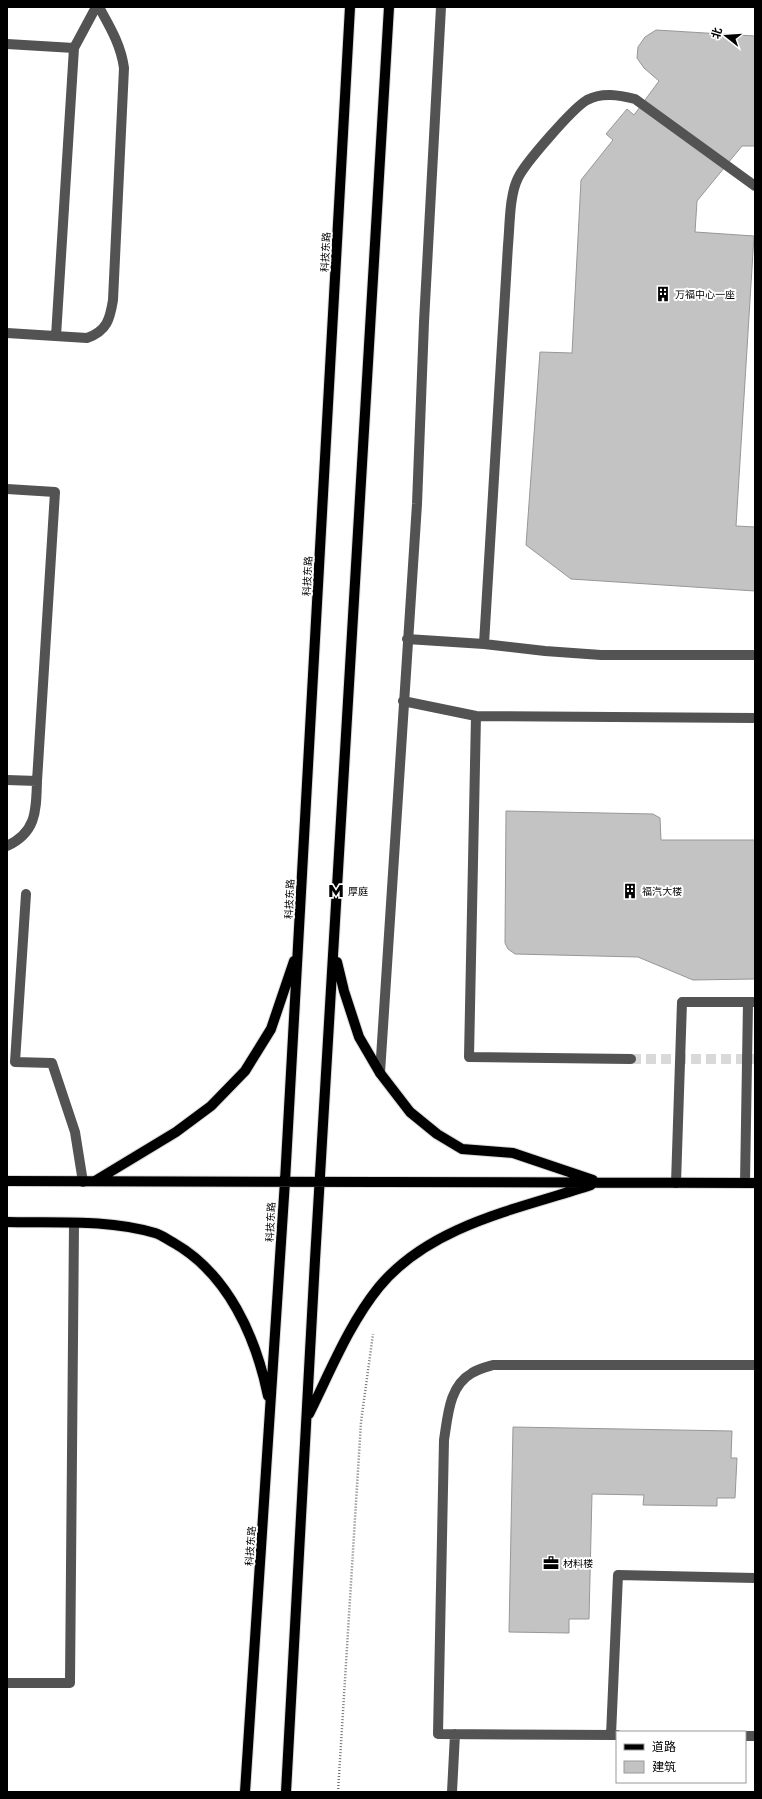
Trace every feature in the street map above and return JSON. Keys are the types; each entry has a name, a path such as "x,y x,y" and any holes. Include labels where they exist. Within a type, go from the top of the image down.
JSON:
{"main road":[{"name":"科技东路","path":"246,1792 285,1181 350,7"},
{"path":"286,1792 320,1181 335,950 389,7"},
{"path":"94,1182 176,1132 211,1106 245,1072 271,1029 298,950"},
{"path":"335,950 344,991 359,1037 380,1073 410,1112 437,1134 462,1149 513,1153 600,1182"},
{"path":"7,1181 750,1183"},
{"path":"307,1418 354,1325 379,1288 403,1263 432,1242 471,1224 600,1182"},
{"path":"7,1222 119,1225 157,1233 185,1250 205,1266 227,1292 247,1329 262,1366 271,1410"}],"street":[{"path":"7,333 87,338 96,335 106,325 111,314 113,300 124,68 122,52 118,42 97,7 74,48 56,336"},
{"path":"380,1073 416,504 441,7"},
{"path":"7,44 74,48"},
{"path":"484,644 508,245 513,200 518,179 528,164 578,107 587,100 604,95 619,95 635,99 755,186"},
{"path":"7,489 55,492 36,812 23,837 7,846"},
{"path":"407,638 601,655 755,655"},
{"path":"403,701 476,716 755,718"},
{"path":"476,716 469,1057 631,1058"},
{"path":"7,780 37,781"},
{"path":"26,894 15,1062 52,1063 75,1132 83,1182"},
{"path":"676,1183 682,1002 752,1002 750,1183"},
{"path":"7,1683 70,1683 74,1224"},
{"path":"755,1365 493,1365 472,1373 457,1386 449,1406 444,1440 438,1734 614,1735 618,1575 755,1578"},
{"path":"452,1792 455,1734"}],"path":[{"path":"338,1792 361,1422 373,1327"}],"building":[{"name":"万福中心一座","path":"656,30 755,36 755,146 742,146 697,201 695,232 754,236 736,526 755,527 755,591 571,579 526,545 540,352 572,353 581,180 613,140 606,134 627,109 634,115 659,81 644,68 637,58 638,47 645,37"},
{"name":"福汽大楼","path":"506,811 653,814 660,818 661,840 755,840 755,979 693,980 638,957 515,954 508,949 505,943"},
{"name":"材料楼","path":"513,1427 732,1431 731,1458 737,1458 735,1498 717,1498 717,1506 643,1505 644,1495 592,1494 589,1619 569,1619 569,1633 509,1632"}],"tunnel":[{"path":"631,1059 755,1059"}],"place":[{"name":"万福中心一座","path":"663,294"},
{"name":"厚庭","path":"336,891"},
{"name":"福汽大楼","path":"630,891"},
{"name":"材料楼","path":"551,1563"}]}
